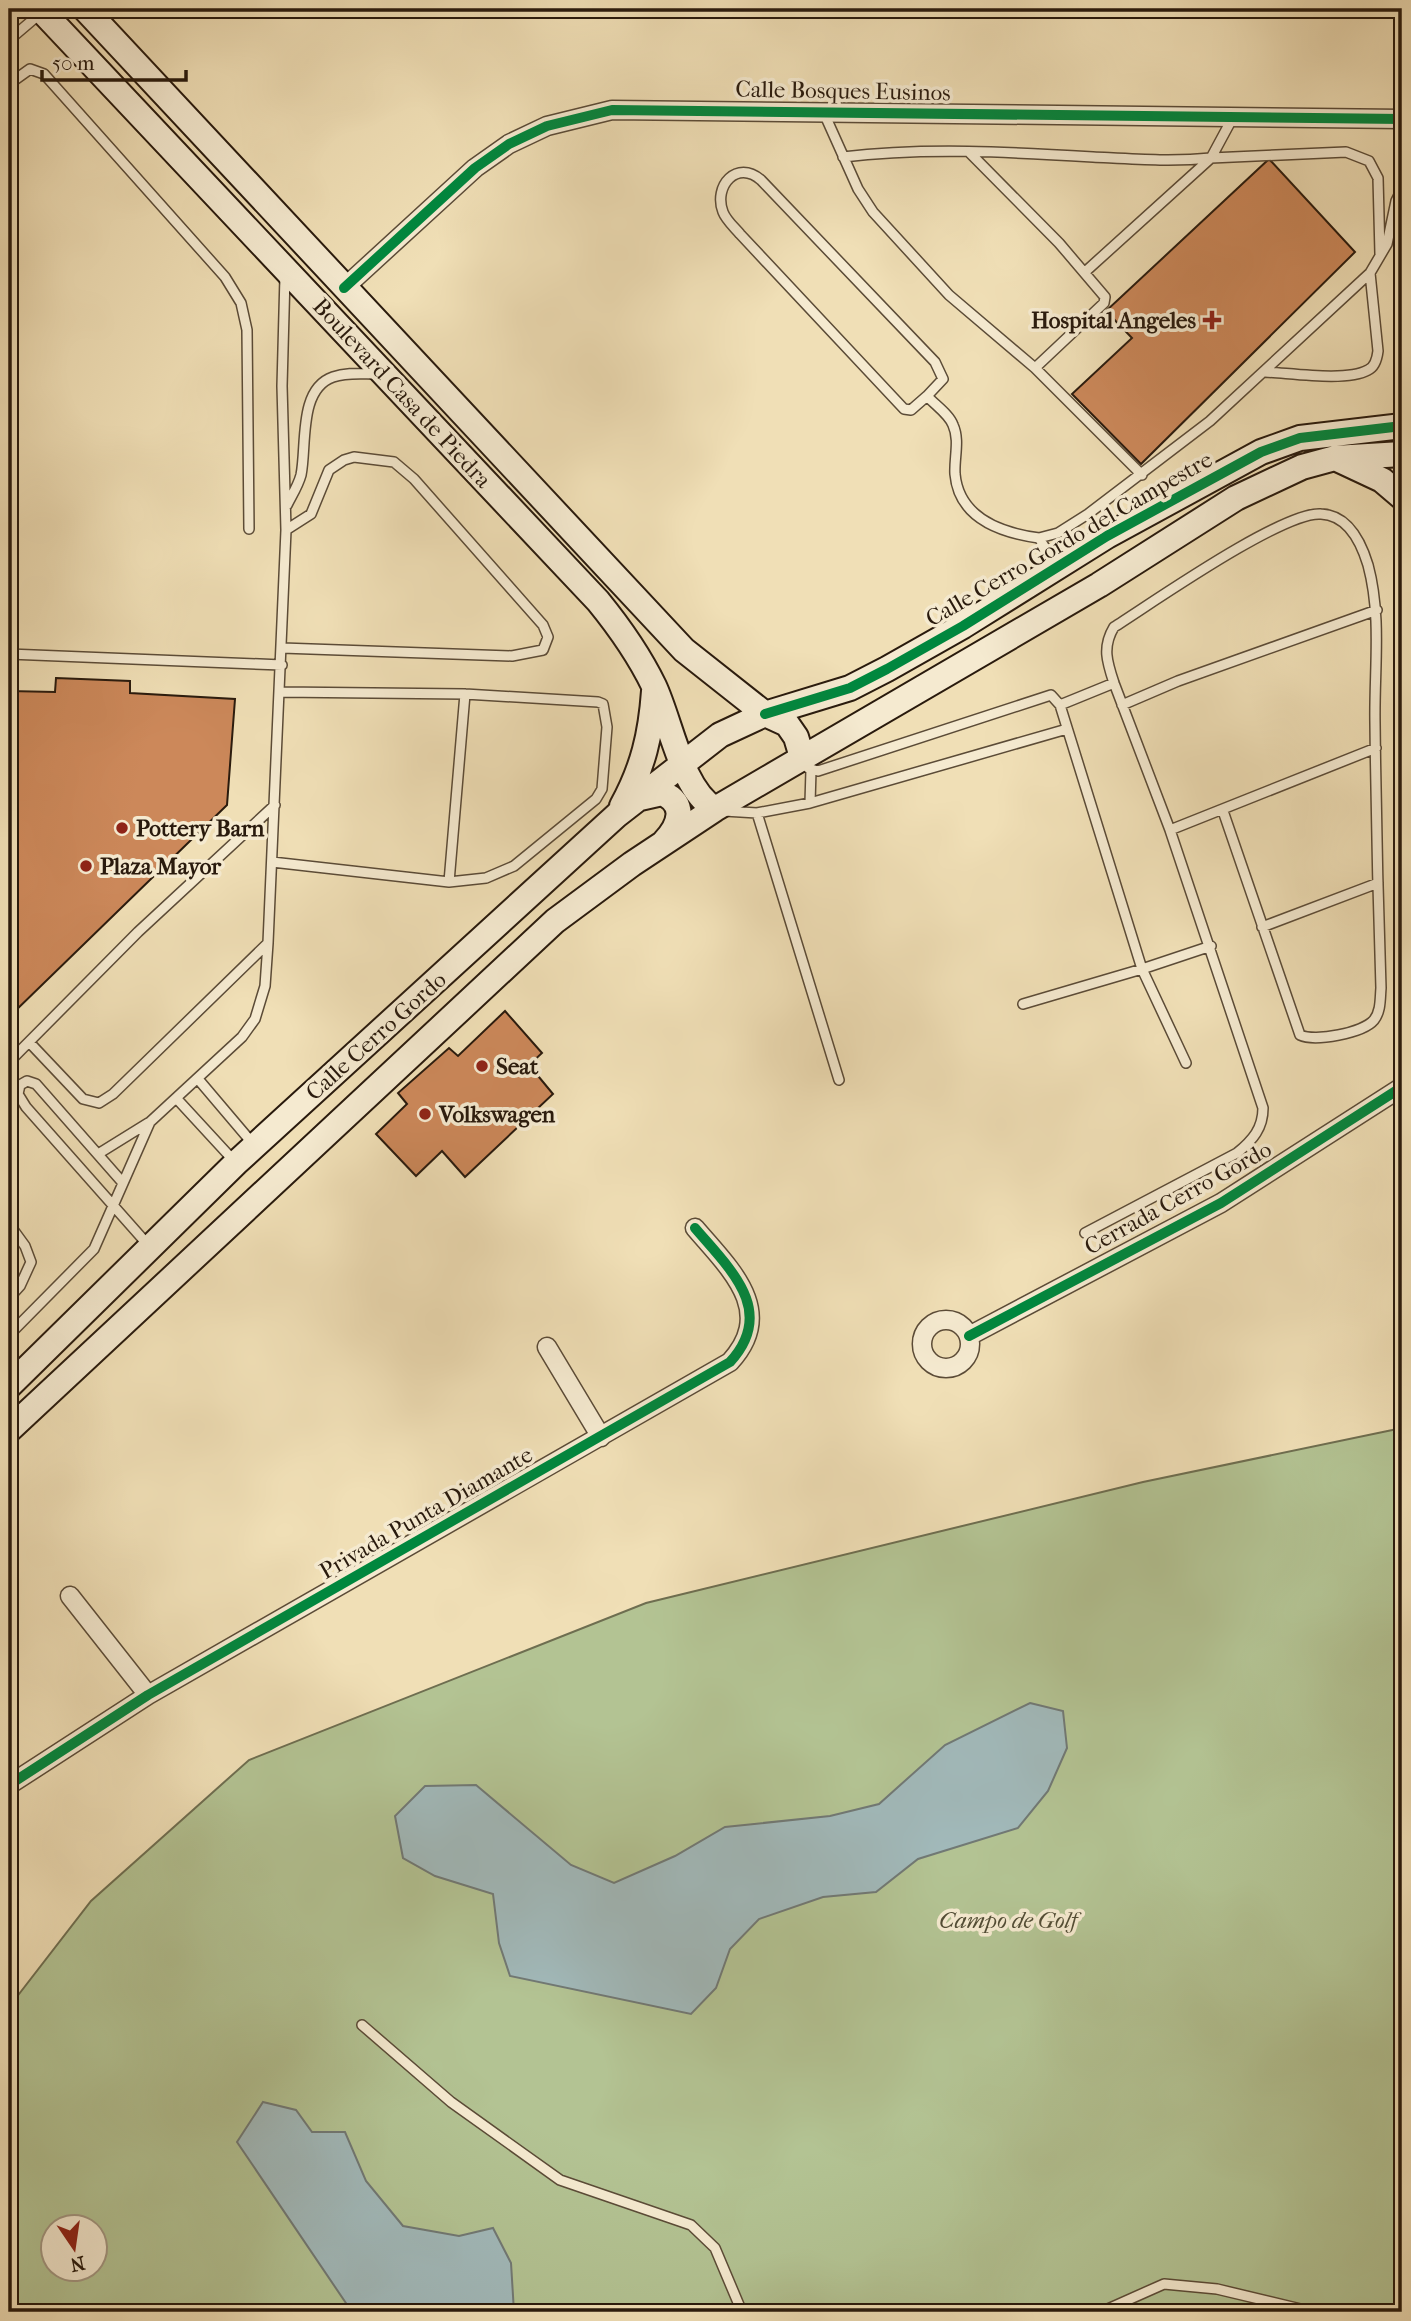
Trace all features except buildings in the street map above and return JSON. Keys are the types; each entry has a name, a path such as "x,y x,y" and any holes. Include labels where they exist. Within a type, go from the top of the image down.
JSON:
{"main road":[{"name":"Boulevard Casa de Piedra","path":"85,9 684,650 765,713 782,720 792,729 806,764"},
{"name":"Boulevard Casa de Piedra","path":"41,10 598,601 638,655 654,687 694,791 715,810"},
{"path":"138,111 162,92"},
{"name":"Calle Cerro Gordo del Campestre","path":"765,713 816,700 863,682 963,626 1107,536 1261,452 1300,438 1402,426"},
{"path":"715,810 806,764 1236,498 1276,477 1335,458 1402,454"},
{"path":"1335,458 1382,480 1402,497"},
{"path":"617,816 643,761 652,725 654,687"},
{"name":"Calle Cerro Gordo","path":"9,1386 236,1163 617,816 720,735 765,713"},
{"path":"640,798 662,793 674,800 679,813 678,825 665,841"},
{"name":"Calle Cerro Gordo","path":"9,1430 555,921 665,841 715,810"}],"street":[{"name":"Calle Bosques Eusinos","path":"344,288 475,168 509,144 547,126 612,110 1402,119"},
{"name":"Cerrada Cerro Gordo","path":"969,1336 1221,1203 1354,1121 1402,1087"},
{"name":"Privada Punta Diamante","path":"9,1785 148,1695 730,1362 744,1347 751,1331 747,1299 726,1264 695,1228"},
{"path":"547,1347 601,1437"},
{"path":"70,1596 148,1695"}],"lane":[{"path":"9,40 41,10"},
{"path":"9,84 30,69 44,74 225,277 242,303 247,330 249,529"},
{"path":"823,111 843,157 873,212 949,295 1035,368 1142,475"},
{"path":"1085,272 1210,158 1232,119"},
{"path":"843,157 888,153 970,153 1142,161 1346,152 1369,162 1377,172 1380,194 1380,259"},
{"path":"970,153 1103,293 1104,303 1035,368"},
{"path":"742,172 753,173 761,180 935,362 943,379 928,396 911,410 904,409 740,234 723,215 721,186 729,177 742,172"},
{"path":"928,396 954,428 955,476 968,507 982,521 999,530 1040,538 1072,525 1142,475 1265,372 1370,273 1380,259 1390,233 1396,201 1402,190"},
{"path":"98,1154 150,1122 242,1037 255,1018 265,986 281,692 286,530 282,386 285,268"},
{"path":"1265,372 1343,375 1370,370 1377,361 1378,351 1370,273"},
{"path":"286,506 301,475 314,393 331,378 347,374 384,374"},
{"path":"282,648 512,656 543,650 548,637 543,625 414,480 394,462 354,457 336,464 325,478 311,514 286,530"},
{"path":"1085,1233 1237,1153 1252,1140 1263,1121 1263,1108 1211,946 1114,683 1106,656 1107,639 1114,627 1265,533 1312,514 1336,517 1348,525 1367,563 1377,610 1379,1009 1367,1025 1323,1039 1309,1040 1300,1035 1223,811"},
{"path":"1040,538 1057,568"},
{"path":"1122,705 1178,681 1377,610"},
{"path":"9,654 282,665"},
{"path":"1060,705 1114,683"},
{"path":"272,862 449,882 486,878 514,866 596,799 605,777 607,717 603,704 587,700 465,694 281,692"},
{"path":"449,882 465,694"},
{"path":"810,803 806,764 830,768 1042,696 1054,697 1060,705 1142,968 1186,1063"},
{"path":"715,810 757,813 810,803 1067,729"},
{"path":"1170,830 1376,748"},
{"path":"9,1062 138,932 275,805"},
{"path":"757,813 839,1080"},
{"path":"1262,927 1378,883"},
{"path":"29,1042 83,1099 99,1103 113,1094 268,943"},
{"path":"1023,1004 1211,946"},
{"path":"198,1079 255,1146"},
{"path":"123,1183 36,1084 27,1081 20,1085 18,1094 26,1107 149,1246"},
{"path":"177,1099 236,1163"},
{"path":"9,1335 94,1249 150,1122"},
{"path":"9,1224 30,1254 29,1270 9,1298"},
{"path":"9,1273 20,1286"},
{"path":"362,2025 451,2102 560,2180 691,2225 715,2248 742,2312"},
{"path":"1101,2312 1164,2284 1217,2288 1313,2312"}],"green space":[{"name":"Campo de Golf","path":"1402,1428 1402,2312 9,2312 9,2007 91,1901 249,1760 646,1603 1143,1482"}],"water":[{"path":"1030,1703 1063,1711 1067,1748 1048,1791 1018,1828 918,1859 876,1892 823,1897 759,1919 730,1949 716,1988 691,2014 510,1976 499,1943 493,1894 435,1876 403,1858 395,1816 425,1786 476,1785 571,1865 614,1883 675,1856 725,1827 830,1816 879,1804 945,1745"},
{"path":"263,2102 296,2110 312,2132 345,2132 366,2181 403,2226 459,2236 493,2228 511,2263 514,2312 352,2312 237,2142"}],"cycle path":[{"path":"344,288 475,168 509,144 547,126 612,110 1402,119"},
{"path":"765,714 850,688 887,669 963,626 1107,536 1261,452 1300,438 1402,426"},
{"path":"969,1336 1221,1203 1402,1087"},
{"path":"9,1785 148,1695 730,1362 743,1343 749,1325 749,1308 734,1275 695,1228"}],"place":[{"name":"Hospital Angeles","path":"1212,320"},
{"name":"Pottery Barn","path":"122,828"},
{"name":"Plaza Mayor","path":"86,866"},
{"name":"Seat","path":"482,1066"},
{"name":"Volkswagen","path":"425,1114"}]}
